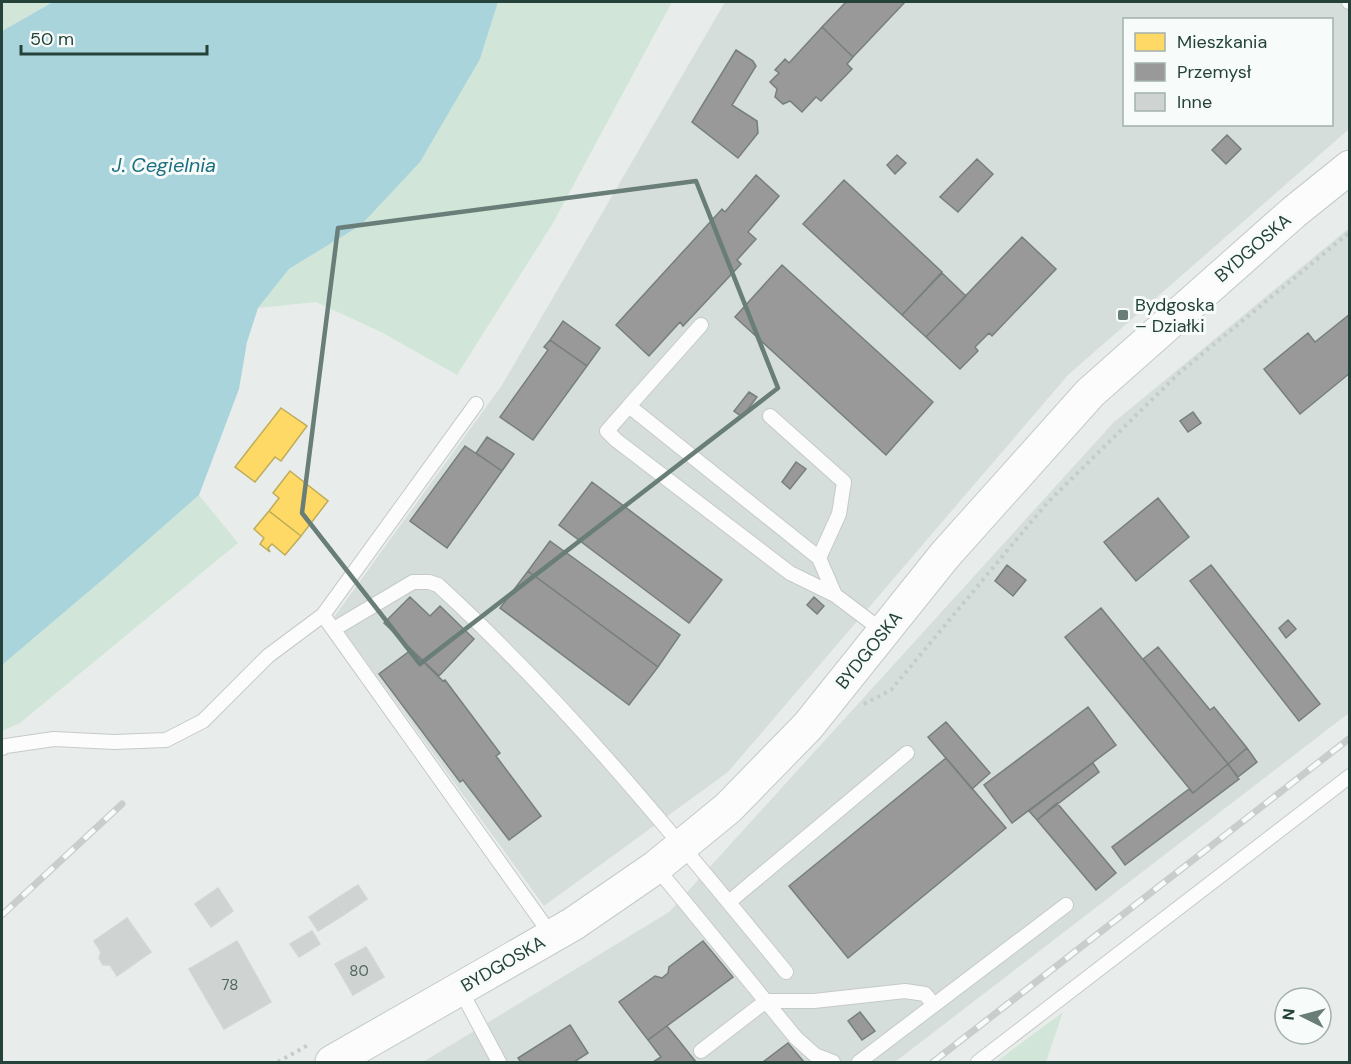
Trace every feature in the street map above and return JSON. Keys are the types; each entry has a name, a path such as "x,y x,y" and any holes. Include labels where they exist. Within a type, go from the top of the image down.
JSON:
{"street":[{"name":"BYDGOSKA","path":"320,1054 460,989 573,924 656,867 728,808 808,726 945,555 1090,393 1294,212 1350,166"}],"lane":[{"path":"701,325 608,431 616,440 790,573 835,595 884,632"},
{"path":"2,748 54,739 114,742 166,740 203,721 268,656 323,615 476,404"},
{"path":"629,406 819,558 835,595"},
{"path":"770,416 844,482 839,514 819,558"},
{"path":"334,629 413,582 429,582 438,585 487,629 602,752 786,972"},
{"path":"323,615 552,936"},
{"path":"729,902 908,753"},
{"path":"978,1062 1350,776"},
{"path":"656,867 796,1038 815,1055 833,1062"},
{"path":"859,1062 1066,905"},
{"path":"460,989 499,1062"},
{"path":"701,1051 766,1001 814,1001 905,991 925,994 934,1005"}],"path":[{"path":"278,1062 320,1054"}],"highlighted area":[{"path":"696,181 778,388 420,664 302,513 338,228"}],"shaded area":[{"path":"725,2 1349,2 1349,129 1068,375 728,772 544,906 334,617 502,385"},
{"path":"1349,228 1349,713 895,1062 423,1062 669,912 1113,423"}],"green space":[{"path":"2,2 53,2 2,31"},
{"path":"498,2 672,2 553,223 457,375 383,333 316,302 258,308 289,269 361,225 480,59"},
{"path":"199,495 238,543 20,723 2,731 2,665"},
{"path":"1063,1012 1046,1062 996,1062"}],"water":[{"name":"J. Cegielnia","path":"53,2 498,2 480,59 420,162 361,225 289,269 258,308 247,342 239,389 199,495 2,665 2,31"}],"building: Mieszkania":[{"path":"281,408 307,426 281,461 275,457 255,482 235,467"},
{"path":"290,471 328,501 301,536 269,511 279,498 273,493"},
{"path":"269,511 301,536 285,555 272,544 268,548 270,552 260,544 264,538 254,529"}],"building: Przemysł":[{"path":"846,2 905,2 853,57 822,27"},
{"path":"822,27 853,57 847,64 852,69 821,101 816,97 802,112 790,101 783,104 775,97 777,89 770,82 779,73 775,70 785,59 789,63"},
{"path":"736,50 753,61 756,66 732,105 757,121 758,133 738,158 692,122"},
{"path":"1227,135 1241,149 1226,164 1212,150"},
{"path":"897,155 906,163 895,174 887,165"},
{"path":"977,159 993,174 958,212 940,197"},
{"path":"756,175 779,196 748,232 756,239 737,260 741,264 683,326 680,322 649,356 616,325 722,209 725,212"},
{"path":"844,180 942,272 902,315 803,224"},
{"path":"1022,237 1056,269 992,336 989,333 975,347 978,351 960,369 926,337"},
{"path":"782,265 933,402 886,455 735,317"},
{"path":"942,273 966,296 926,337 902,315"},
{"path":"1350,314 1350,373 1300,414 1264,369 1308,333 1315,342"},
{"path":"563,321 600,348 587,366 550,340"},
{"path":"550,340 587,366 533,440 500,417 548,350 544,347"},
{"path":"749,392 757,397 742,417 734,411"},
{"path":"1193,412 1201,423 1188,432 1180,421"},
{"path":"487,437 514,454 502,471 476,453"},
{"path":"465,446 502,471 447,548 410,521"},
{"path":"796,462 806,469 790,489 782,482"},
{"path":"592,482 722,580 689,623 559,525"},
{"path":"1158,498 1189,537 1136,581 1104,542"},
{"path":"550,541 680,635 658,667 528,571"},
{"path":"1007,565 1026,580 1013,596 995,581"},
{"path":"1211,565 1320,704 1299,721 1190,581"},
{"path":"528,571 658,667 629,705 500,608"},
{"path":"410,597 430,616 440,606 474,639 439,676 384,623"},
{"path":"814,597 824,606 817,614 807,605"},
{"path":"1101,608 1228,764 1193,793 1065,637"},
{"path":"1288,620 1296,629 1286,638 1279,628"},
{"path":"1158,647 1210,710 1214,707 1247,748 1228,764 1143,659"},
{"path":"411,650 443,681 445,680 500,753 496,756 541,816 509,840 463,780 460,782 379,674"},
{"path":"1088,707 1116,745 1012,823 984,785"},
{"path":"946,722 990,773 972,789 928,737"},
{"path":"1247,748 1257,762 1238,777 1228,764"},
{"path":"946,758 1006,828 848,958 789,886"},
{"path":"1093,763 1099,772 1037,820 1029,811"},
{"path":"1228,764 1239,779 1125,865 1112,847 1189,789 1193,793"},
{"path":"1057,803 1116,873 1096,890 1037,820"},
{"path":"703,941 733,977 648,1040 619,1002 655,976 662,978 668,973 669,967"},
{"path":"860,1012 875,1031 862,1040 848,1021"},
{"path":"570,1025 588,1053 574,1062 521,1062 518,1058"},
{"path":"667,1026 696,1062 653,1062 661,1057 648,1040"},
{"path":"788,1043 804,1062 763,1062"}],"building: Inne":[{"path":"358,885 367,899 345,914 336,899"},
{"path":"218,888 233,911 211,927 195,904"},
{"path":"336,899 345,914 318,931 309,917"},
{"path":"127,918 151,952 117,976 110,965 103,965 99,958 101,952 94,941"},
{"path":"312,931 320,944 299,957 290,944"},
{"path":"237,941 271,1002 224,1029 189,969"},
{"path":"366,947 384,977 353,995 335,964"}],"railway":[{"path":"933,1062 1350,738"},
{"path":"2,915 122,804"}],"place":[{"name":"Bydgoska – Działki","path":"1123,315"}]}
